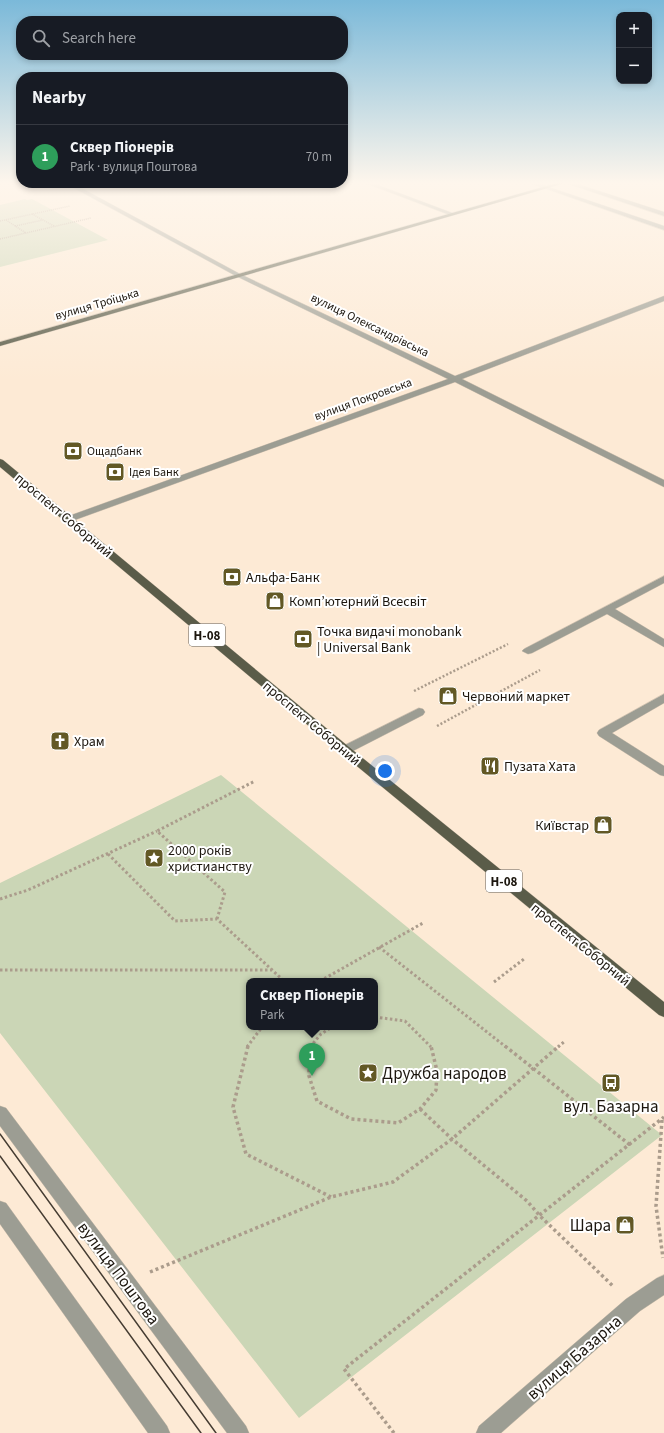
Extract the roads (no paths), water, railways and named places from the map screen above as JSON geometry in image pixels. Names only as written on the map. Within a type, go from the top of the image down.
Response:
[{"type":"main road","name":"вулиця Троїцька","points":[[0,344],[333,248]]},
{"type":"main road","name":"проспект Соборний","points":[[0,462],[345,750],[664,1011]]},
{"type":"street","name":"вулиця Олександрівська","points":[[188,248],[238,275],[455,379],[664,484]]},
{"type":"street","name":"вулиця Покровська","points":[[69,519],[455,379],[664,298]]},
{"type":"street","points":[[528,651],[664,579]]},
{"type":"street","points":[[607,609],[664,644]]},
{"type":"street","points":[[664,698],[603,734],[664,772]]},
{"type":"street","points":[[345,750],[419,712]]},
{"type":"street","name":"вулиця Поштова","points":[[0,1113],[126,1284],[239,1433]]},
{"type":"street","points":[[0,1209],[160,1433]]},
{"type":"street","name":"вулиця Базарна","points":[[486,1433],[633,1305],[664,1284]]},
{"type":"tram line","points":[[0,1134],[216,1433]]},
{"type":"tram line","points":[[0,1156],[201,1433]]},
{"type":"place","name":"Ощадбанк","points":[[73,451]]},
{"type":"place","name":"Ідея Банк","points":[[115,472]]},
{"type":"place","name":"Альфа-Банк","points":[[232,577]]},
{"type":"place","name":"Комп’ютерний Всесвіт","points":[[275,601]]},
{"type":"place","name":"Точка видачі monobank | Universal Bank","points":[[303,639]]},
{"type":"place","name":"Червоний маркет","points":[[448,696]]},
{"type":"place","name":"Храм","points":[[60,741]]},
{"type":"place","name":"Пузата Хата","points":[[490,766]]},
{"type":"place","name":"Київстар","points":[[603,825]]},
{"type":"place","name":"2000 років христианству","points":[[154,858]]},
{"type":"place","name":"Дружба народов","points":[[368,1073]]},
{"type":"place","name":"Сквер Піонерів","points":[[312,1076]]},
{"type":"place","name":"вул. Базарна","points":[[611,1083]]},
{"type":"place","name":"Шара","points":[[625,1225]]}]
